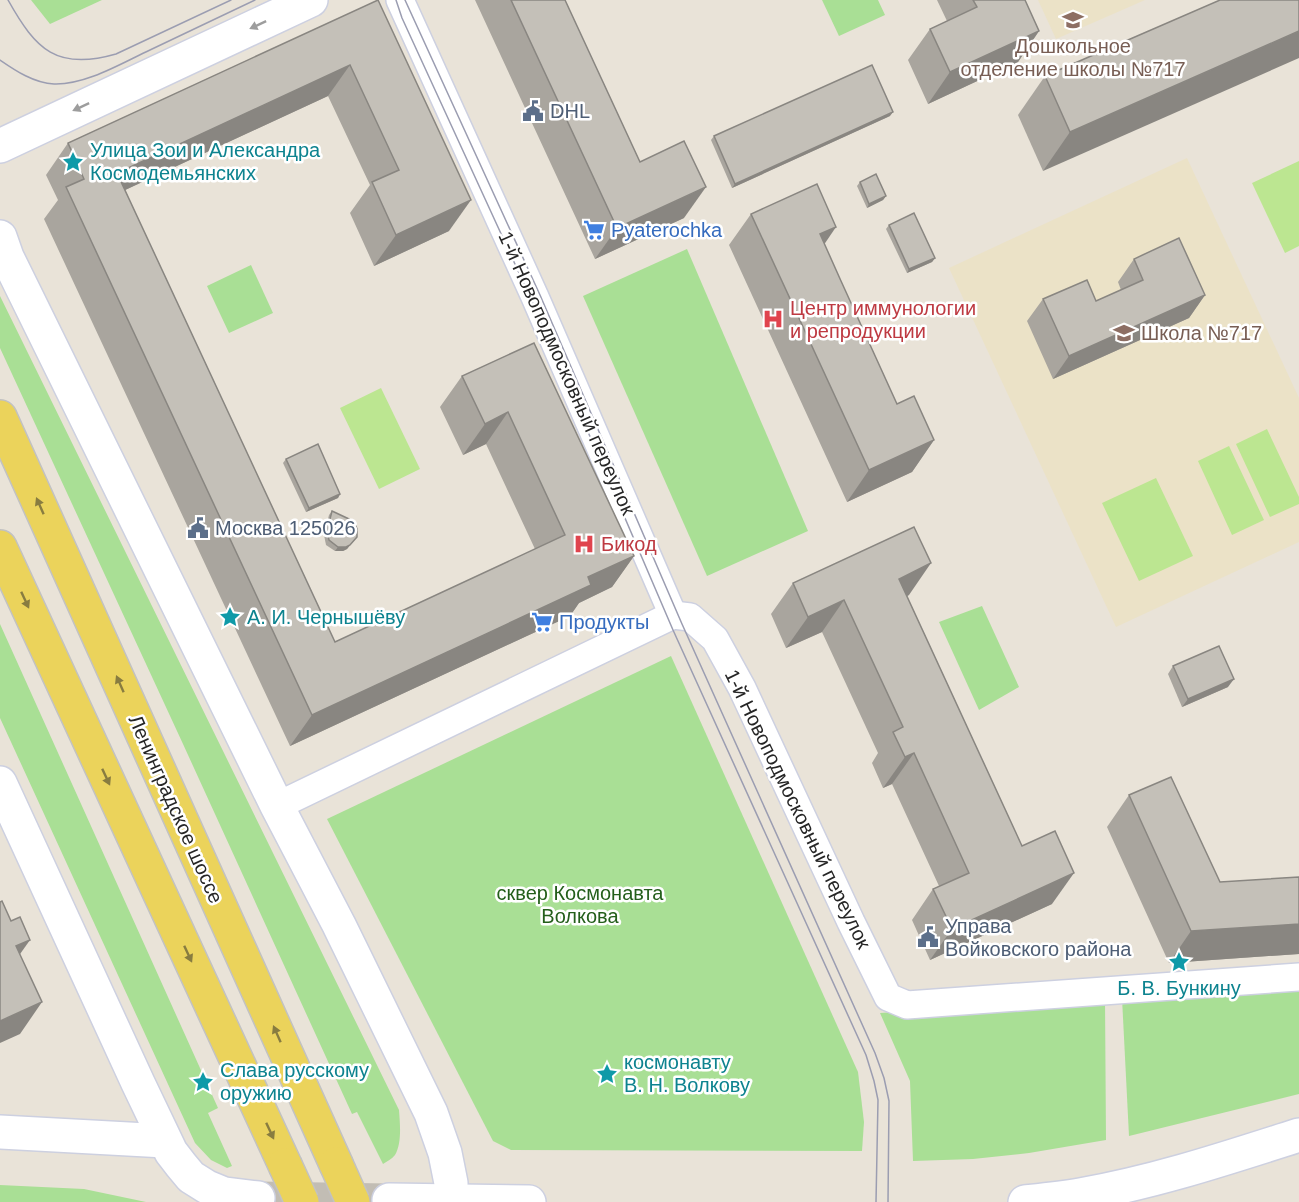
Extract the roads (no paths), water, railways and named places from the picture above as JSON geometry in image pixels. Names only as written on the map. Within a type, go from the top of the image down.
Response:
[{"type":"main road","points":[[0,146],[311,0]]},
{"type":"main road","points":[[2,248],[431,1113],[445,1153],[451,1183],[451,1201]]},
{"type":"main road","name":"Ленинградское шоссе","points":[[0,417],[353,1202]]},
{"type":"main road","points":[[0,547],[302,1202]]},
{"type":"main road","points":[[0,783],[165,1141],[181,1165],[192,1177],[207,1187],[224,1194],[258,1198]]},
{"type":"main road","points":[[0,1132],[165,1141]]},
{"type":"main road","points":[[1025,1202],[1080,1195],[1143,1182],[1299,1135]]},
{"type":"main road","points":[[389,1200],[529,1202]]},
{"type":"street","name":"1-й Новоподмосковный переулок","points":[[400,0],[535,297],[673,615],[690,617],[715,639],[742,688],[888,997],[907,1005],[1299,977]]},
{"type":"street","points":[[277,806],[673,615]]},
{"type":"tunnel","points":[[258,1198],[389,1200]]},
{"type":"tram line","points":[[8,0],[28,32],[39,44],[63,58],[78,60],[96,59],[116,54],[231,0]]},
{"type":"tram line","points":[[0,60],[39,81],[54,84],[79,81],[116,67],[255,0]]},
{"type":"tram line","points":[[396,0],[402,18],[531,299],[673,630],[866,1055],[878,1100],[876,1202]]},
{"type":"tram line","points":[[405,0],[540,295],[682,624],[875,1053],[889,1101],[888,1202]]},
{"type":"place","name":"Дошкольное отделение школы №717","points":[[1073,20]]},
{"type":"place","name":"DHL","points":[[533,111]]},
{"type":"place","name":"Улица Зои и Александра Космодемьянских","points":[[73,162]]},
{"type":"place","name":"Pyaterochka","points":[[594,230]]},
{"type":"place","name":"Центр иммунологии и репродукции","points":[[773,319]]},
{"type":"place","name":"Школа №717","points":[[1124,333]]},
{"type":"place","name":"Москва 125026","points":[[198,528]]},
{"type":"place","name":"Бикод","points":[[584,544]]},
{"type":"place","name":"А. И. Чернышёву","points":[[230,617]]},
{"type":"place","name":"Продукты","points":[[542,622]]},
{"type":"place","name":"Управа Войковского района","points":[[928,937]]},
{"type":"place","name":"Б. В. Бункину","points":[[1179,962]]},
{"type":"place","name":"космонавту В. Н. Волкову","points":[[607,1074]]},
{"type":"place","name":"Слава русскому оружию","points":[[203,1082]]},
{"type":"park label","name":"сквер Космонавта Волкова","points":[[580,904]]}]
